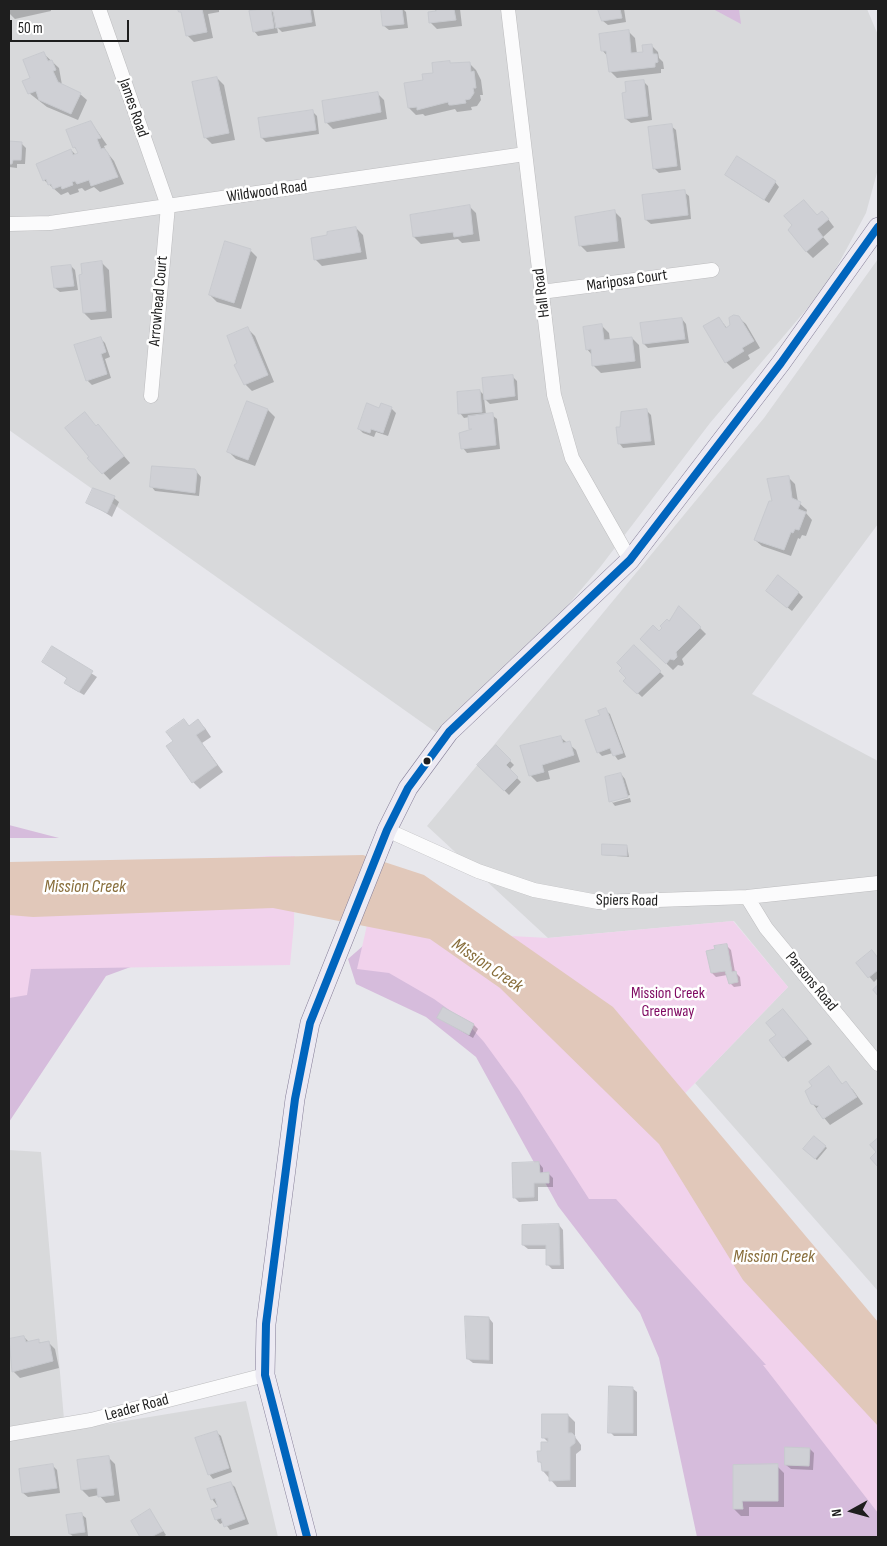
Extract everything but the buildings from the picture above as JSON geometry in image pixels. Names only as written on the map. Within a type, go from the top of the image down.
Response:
[{"type":"main road","points":[[307,1537],[265,1375],[266,1324],[295,1099],[310,1023],[333,961],[387,830],[408,788],[449,732],[630,560],[781,363],[878,227]]},
{"type":"street","name":"James Road","points":[[99,9],[168,206]]},
{"type":"street","name":"Hall Road","points":[[508,9],[554,395],[572,458],[630,560]]},
{"type":"street","name":"Wildwood Road","points":[[9,224],[50,223],[525,154]]},
{"type":"street","name":"Arrowhead Court","points":[[151,396],[168,206]]},
{"type":"street","name":"Mariposa Court","points":[[542,292],[712,270]]},
{"type":"street","name":"Spiers Road","points":[[387,830],[478,871],[534,890],[598,902],[747,897],[878,883]]},
{"type":"street","name":"Parsons Road","points":[[747,897],[766,928],[878,1064]]},
{"type":"street","name":"Leader Road","points":[[9,1434],[91,1420],[265,1375]]},
{"type":"shaded area","points":[[9,9],[867,9],[878,35],[878,169],[866,213],[827,285],[710,423],[601,566],[451,743],[9,430]]},
{"type":"shaded area","points":[[713,9],[739,9],[741,24]]},
{"type":"shaded area","points":[[878,259],[878,524],[752,694],[878,761],[878,1291],[695,1083],[788,987],[734,921],[548,938],[427,826],[764,418]]},
{"type":"shaded area","points":[[9,825],[59,838],[9,838]]},
{"type":"shaded area","points":[[9,886],[147,961],[106,976],[9,1122]]},
{"type":"shaded area","points":[[407,937],[878,1429],[878,1537],[697,1537],[659,1358],[640,1313],[558,1206],[476,1057],[426,1017],[356,984],[348,959],[364,945]]},
{"type":"shaded area","points":[[9,1150],[41,1152],[65,1431],[246,1401],[278,1537],[9,1537]]},
{"type":"green space","points":[[269,856],[295,856],[294,924],[290,965],[31,969],[27,995],[9,998],[9,870],[141,866]]},
{"type":"green space","name":"Mission Creek Greenway","points":[[375,890],[511,936],[548,938],[733,921],[788,987],[663,1116],[878,1349],[878,1513],[763,1365],[766,1365],[616,1199],[589,1199],[519,1090],[484,1042],[466,1022],[434,999],[389,973],[357,969]]},
{"type":"water","name":"Mission Creek","points":[[363,855],[424,875],[613,1007],[878,1322],[878,1426],[743,1280],[659,1144],[500,988],[430,939],[273,908],[33,917],[9,915],[9,862]]},
{"type":"transit line","points":[[307,1537],[265,1375],[266,1324],[295,1099],[310,1023],[387,830],[408,788],[449,732],[630,560],[781,363],[878,227]]}]
